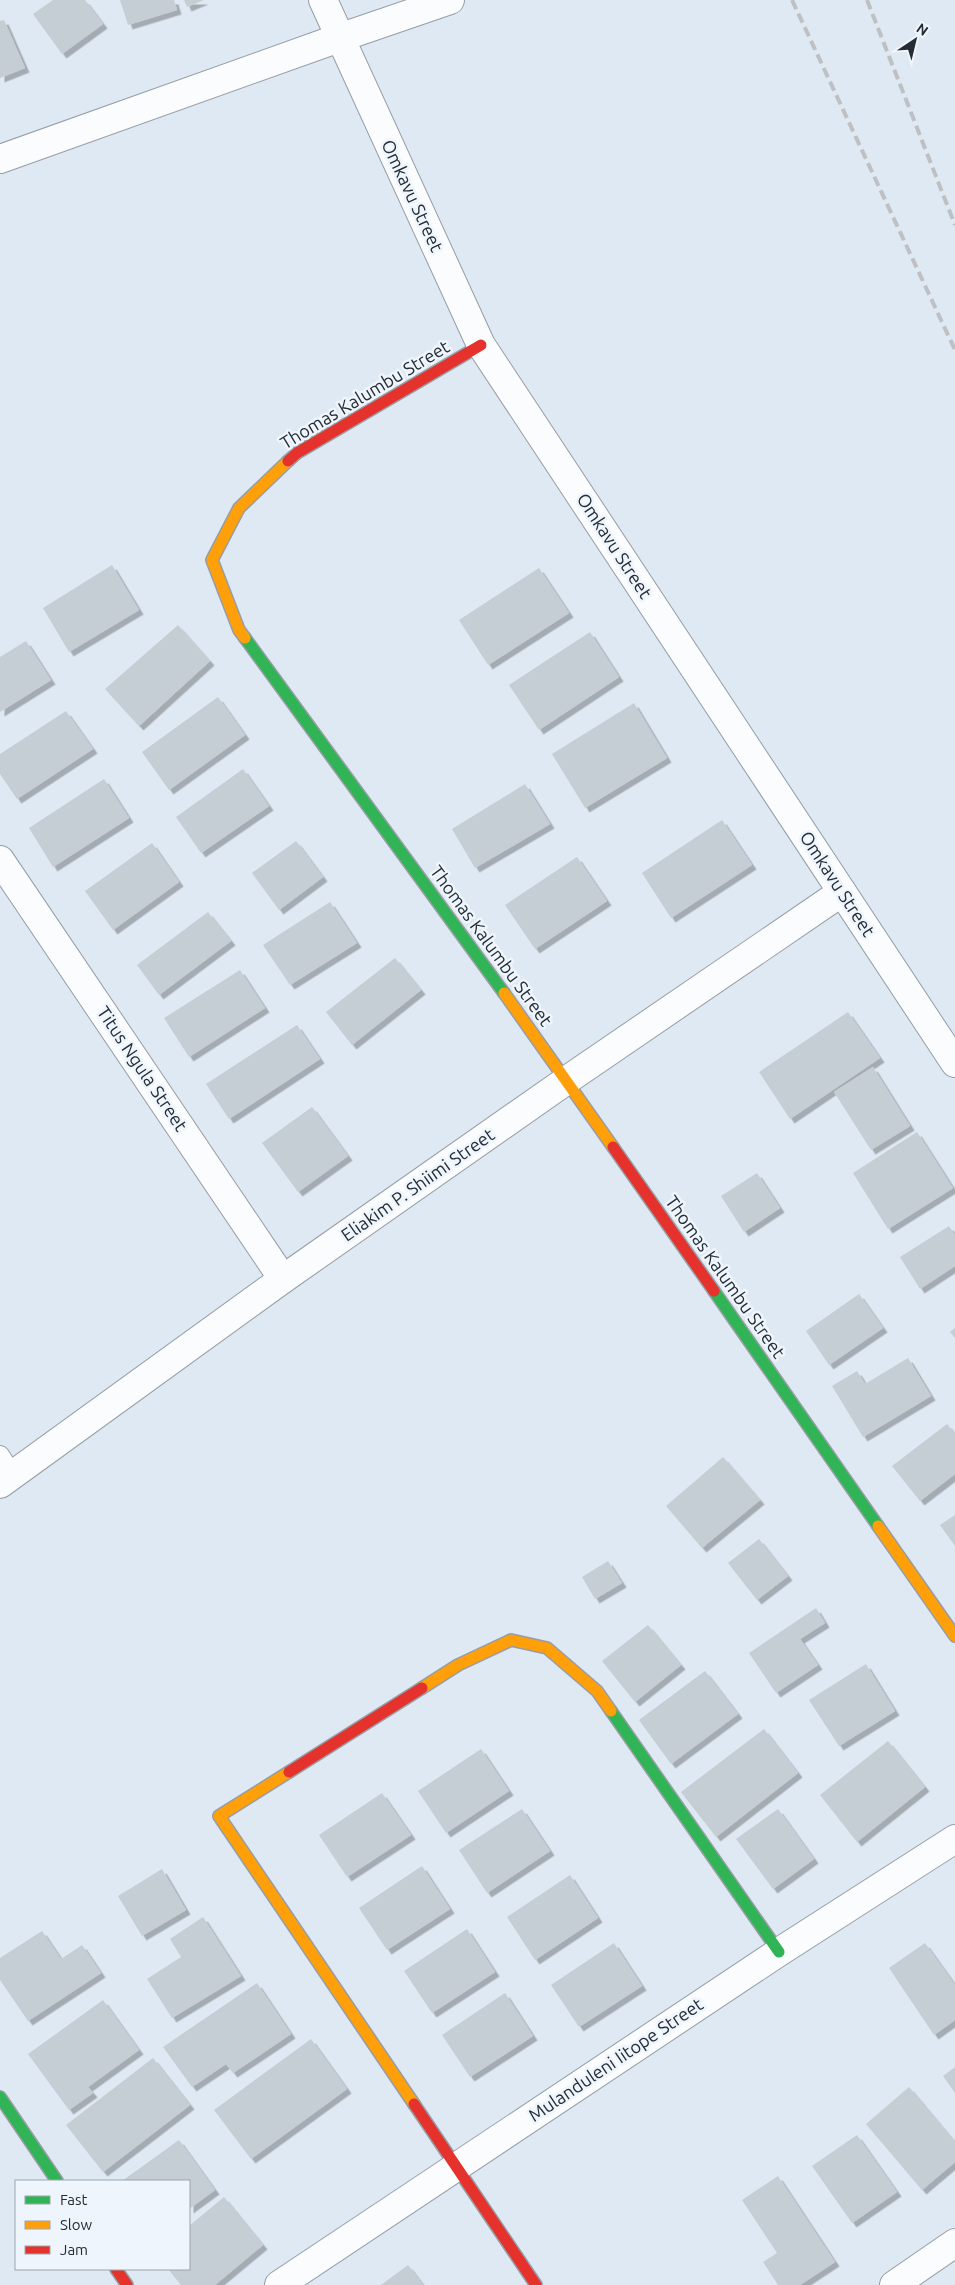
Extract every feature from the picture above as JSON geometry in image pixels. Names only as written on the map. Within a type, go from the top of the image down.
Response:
[{"type":"street","name":"Omkavu Street","points":[[323,0],[481,345],[955,1063]]},
{"type":"street","points":[[0,160],[450,0]]},
{"type":"street","name":"Thomas Kalumbu Street","points":[[481,345],[297,453],[239,508],[212,560],[239,630],[567,1080],[955,1636]]},
{"type":"street","name":"Titus Ngula Street","points":[[0,860],[283,1279]]},
{"type":"street","name":"Eliakim P. Shiimi Street","points":[[4,1472],[567,1080],[842,892]]},
{"type":"street","points":[[536,2285],[219,1816],[458,1665],[511,1640],[547,1648],[597,1691],[779,1952]]},
{"type":"street","name":"Mulanduleni Iitope Street","points":[[279,2285],[779,1952],[955,1839]]},
{"type":"street","points":[[0,2097],[56,2180]]},
{"type":"street","points":[[894,2285],[955,2243]]},
{"type":"street","points":[[117,2270],[128,2285]]},
{"type":"building","points":[[53,0],[85,0],[103,24],[62,54],[33,14]]},
{"type":"building","points":[[120,0],[174,0],[177,10],[128,25]]},
{"type":"building","points":[[184,0],[204,0],[187,7]]},
{"type":"building","points":[[4,20],[25,68],[0,78],[0,21]]},
{"type":"building","points":[[112,565],[139,610],[69,652],[43,608]]},
{"type":"building","points":[[539,568],[569,613],[488,665],[459,620]]},
{"type":"building","points":[[178,625],[210,661],[139,726],[105,689]]},
{"type":"building","points":[[590,632],[619,677],[539,730],[509,685]]},
{"type":"building","points":[[26,641],[51,680],[0,712],[0,657]]},
{"type":"building","points":[[218,697],[245,735],[169,790],[142,752]]},
{"type":"building","points":[[634,703],[667,758],[585,808],[552,754]]},
{"type":"building","points":[[66,711],[93,749],[17,799],[0,774],[0,754]]},
{"type":"building","points":[[243,769],[269,806],[201,853],[176,817]]},
{"type":"building","points":[[104,779],[129,818],[53,867],[29,828]]},
{"type":"building","points":[[525,784],[550,824],[475,868],[452,829]]},
{"type":"building","points":[[722,820],[752,865],[671,918],[642,873]]},
{"type":"building","points":[[296,841],[323,877],[279,910],[252,873]]},
{"type":"building","points":[[152,843],[179,882],[113,930],[85,891]]},
{"type":"building","points":[[577,857],[607,901],[535,949],[505,905]]},
{"type":"building","points":[[330,902],[357,943],[290,985],[263,945]]},
{"type":"building","points":[[208,912],[231,941],[159,995],[137,965]]},
{"type":"building","points":[[395,958],[421,990],[352,1045],[326,1012]]},
{"type":"building","points":[[240,970],[265,1008],[189,1057],[164,1018]]},
{"type":"building","points":[[848,1012],[880,1058],[790,1119],[759,1072]]},
{"type":"building","points":[[297,1025],[320,1059],[229,1119],[206,1084]]},
{"type":"building","points":[[873,1067],[910,1126],[871,1150],[834,1092]]},
{"type":"building","points":[[312,1107],[348,1156],[298,1192],[262,1143]]},
{"type":"building","points":[[917,1132],[953,1188],[888,1229],[853,1173]]},
{"type":"building","points":[[757,1173],[780,1208],[744,1232],[721,1196]]},
{"type":"building","points":[[949,1226],[955,1235],[955,1266],[920,1289],[900,1257]]},
{"type":"building","points":[[859,1294],[883,1328],[829,1365],[806,1331]]},
{"type":"building","points":[[955,1328],[955,1338],[950,1332]]},
{"type":"building","points":[[908,1358],[931,1396],[863,1437],[832,1386],[857,1371],[865,1384]]},
{"type":"building","points":[[947,1424],[955,1434],[955,1474],[920,1501],[892,1466]]},
{"type":"building","points":[[723,1457],[760,1500],[702,1548],[666,1506]]},
{"type":"building","points":[[955,1515],[955,1546],[940,1525]]},
{"type":"building","points":[[759,1539],[788,1576],[757,1600],[728,1563]]},
{"type":"building","points":[[608,1561],[622,1583],[595,1599],[582,1577]]},
{"type":"building","points":[[816,1608],[825,1623],[800,1639],[818,1665],[776,1693],[749,1653]]},
{"type":"building","points":[[648,1625],[681,1665],[635,1702],[602,1661]]},
{"type":"building","points":[[866,1664],[895,1711],[839,1746],[809,1700]]},
{"type":"building","points":[[705,1671],[738,1714],[671,1764],[639,1720]]},
{"type":"building","points":[[764,1729],[798,1773],[716,1837],[681,1792]]},
{"type":"building","points":[[888,1741],[925,1787],[857,1842],[820,1795]]},
{"type":"building","points":[[481,1749],[509,1791],[446,1833],[418,1791]]},
{"type":"building","points":[[382,1793],[411,1835],[347,1877],[319,1835]]},
{"type":"building","points":[[522,1809],[550,1851],[487,1893],[459,1850]]},
{"type":"building","points":[[778,1809],[814,1859],[773,1889],[736,1839]]},
{"type":"building","points":[[422,1866],[450,1909],[387,1950],[359,1908]]},
{"type":"building","points":[[162,1869],[186,1910],[142,1936],[118,1896]]},
{"type":"building","points":[[570,1875],[598,1918],[535,1960],[507,1917]]},
{"type":"building","points":[[203,1917],[241,1976],[172,2018],[147,1979],[181,1957],[170,1939]]},
{"type":"building","points":[[467,1929],[495,1972],[432,2013],[404,1971]]},
{"type":"building","points":[[42,1931],[61,1959],[82,1945],[101,1973],[28,2021],[0,1980],[0,1958]]},
{"type":"building","points":[[614,1943],[642,1986],[579,2027],[551,1985]]},
{"type":"building","points":[[925,1943],[955,1985],[955,2020],[934,2035],[889,1968]]},
{"type":"building","points":[[257,1983],[291,2034],[233,2073],[226,2064],[192,2087],[163,2047]]},
{"type":"building","points":[[505,1993],[533,2036],[470,2077],[442,2035]]},
{"type":"building","points":[[103,2000],[139,2050],[88,2087],[93,2093],[69,2110],[28,2054]]},
{"type":"building","points":[[311,2039],[347,2089],[251,2159],[214,2110]]},
{"type":"building","points":[[153,2058],[190,2105],[103,2172],[66,2125]]},
{"type":"building","points":[[955,2067],[955,2093],[943,2076]]},
{"type":"building","points":[[909,2087],[955,2142],[955,2162],[922,2190],[866,2124]]},
{"type":"building","points":[[857,2135],[897,2192],[852,2223],[812,2166]]},
{"type":"building","points":[[179,2140],[215,2190],[190,2208],[190,2180],[123,2180]]},
{"type":"building","points":[[778,2176],[835,2262],[800,2285],[778,2285],[763,2262],[777,2253],[742,2200]]},
{"type":"building","points":[[224,2197],[263,2245],[215,2285],[181,2285],[169,2270],[190,2270],[190,2225]]},
{"type":"building","points":[[408,2265],[423,2285],[381,2285]]},
{"type":"railway","points":[[792,0],[955,350]]},
{"type":"railway","points":[[867,0],[955,225]]},
{"type":"traffic: fast","points":[[245,638],[504,993]]},
{"type":"traffic: fast","points":[[714,1291],[878,1526]]},
{"type":"traffic: fast","points":[[611,1711],[779,1952]]},
{"type":"traffic: fast","points":[[0,2097],[56,2180]]},
{"type":"traffic: slow","points":[[245,638],[239,630],[212,560],[239,508],[288,461]]},
{"type":"traffic: slow","points":[[504,993],[613,1147]]},
{"type":"traffic: slow","points":[[878,1526],[955,1636]]},
{"type":"traffic: slow","points":[[422,1688],[458,1665],[511,1640],[547,1648],[597,1691],[611,1711]]},
{"type":"traffic: slow","points":[[289,1772],[219,1816],[414,2104]]},
{"type":"traffic: jam","points":[[288,461],[297,453],[481,345]]},
{"type":"traffic: jam","points":[[613,1147],[714,1291]]},
{"type":"traffic: jam","points":[[289,1772],[422,1688]]},
{"type":"traffic: jam","points":[[414,2104],[536,2285]]},
{"type":"traffic: jam","points":[[117,2270],[127,2285]]}]
